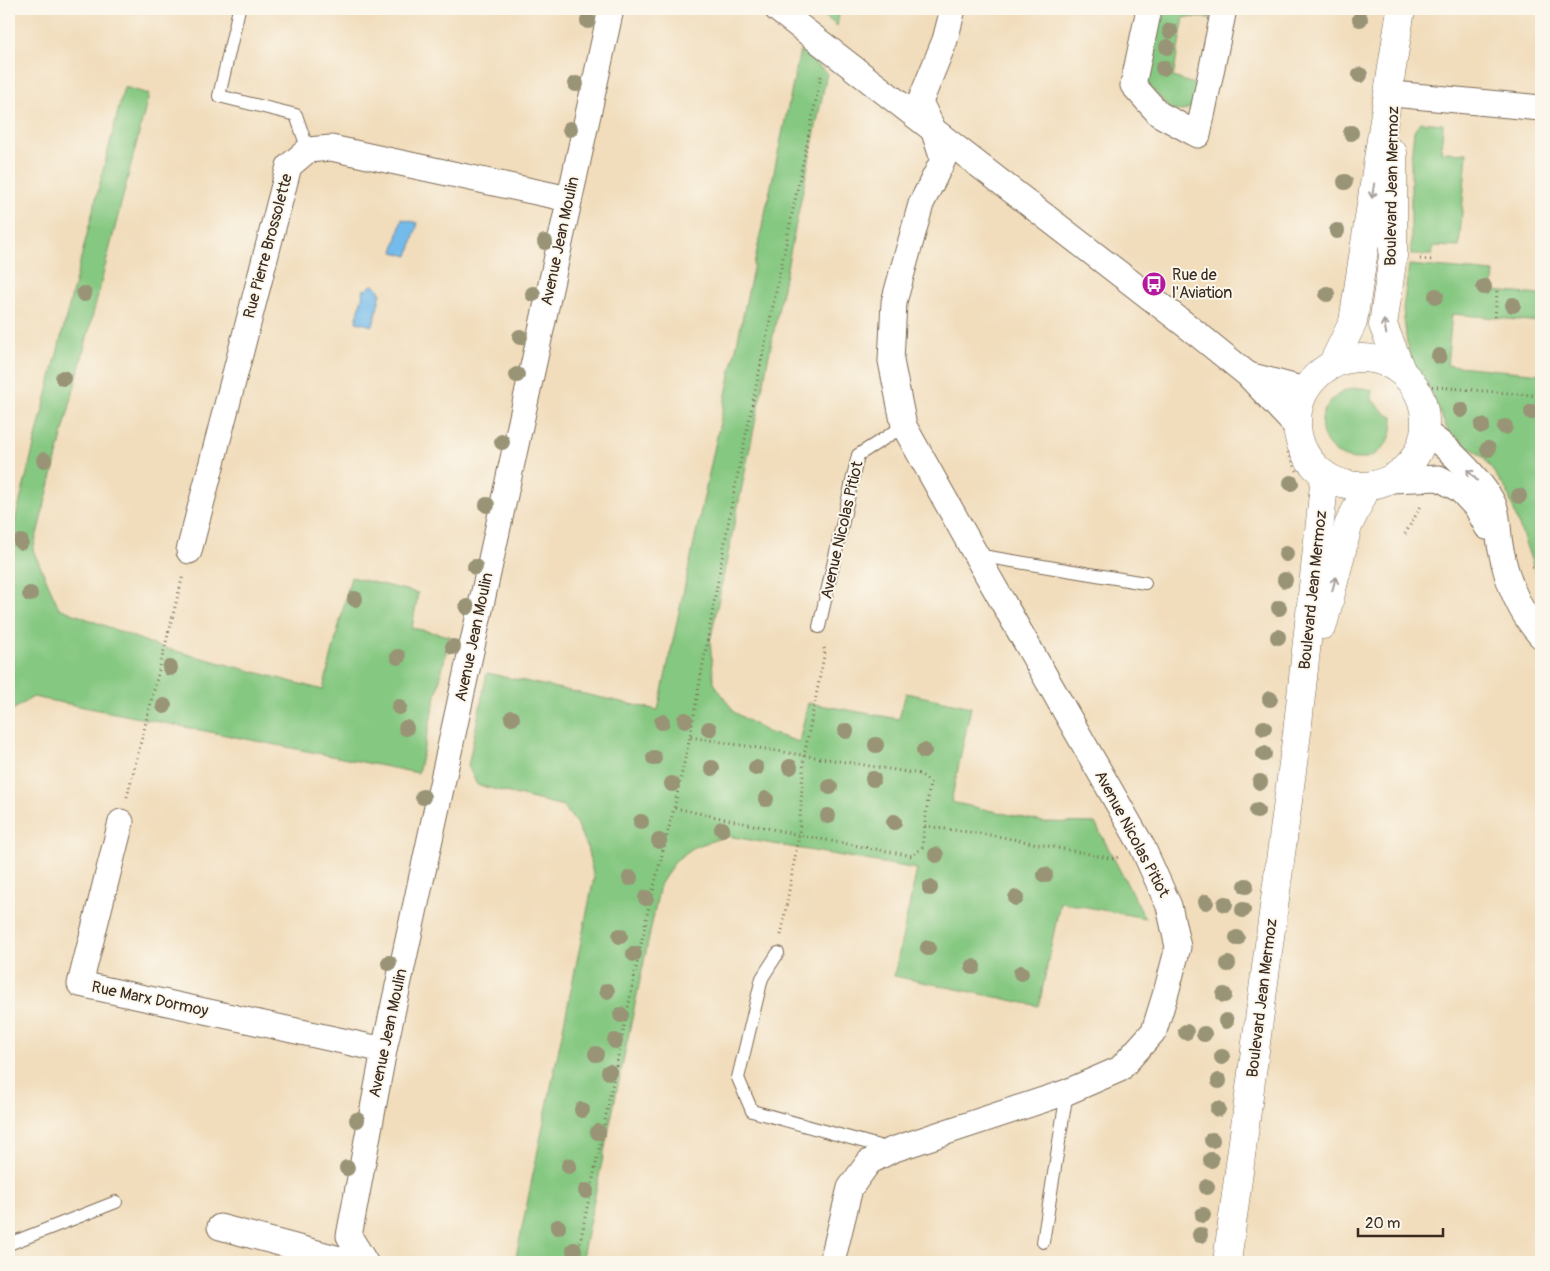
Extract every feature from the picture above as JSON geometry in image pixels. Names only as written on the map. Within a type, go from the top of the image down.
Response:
[{"type":"main road","name":"Boulevard Jean Mermoz","points":[[1332,365],[1353,322],[1401,9]]},
{"type":"main road","name":"Boulevard Jean Mermoz","points":[[1395,56],[1393,94],[1393,256],[1383,325],[1413,379],[1422,400],[1426,416],[1425,433],[1419,452],[1407,468],[1379,483],[1346,485],[1325,476],[1311,463],[1301,446],[1290,435],[1305,390],[1317,375],[1332,365],[1350,359],[1368,358],[1386,363],[1413,379]]},
{"type":"main road","name":"Boulevard Jean Mermoz","points":[[1227,1262],[1297,733],[1325,476]]},
{"type":"main road","name":"Boulevard Jean Mermoz","points":[[1297,733],[1348,526],[1379,483]]},
{"type":"street","name":"Avenue Jean Moulin","points":[[365,1262],[349,1236],[384,1050],[611,9]]},
{"type":"street","points":[[777,9],[1247,374],[1290,435]]},
{"type":"street","name":"Avenue Nicolas Pitiot","points":[[832,1262],[850,1188],[869,1162],[892,1150],[1067,1092],[1120,1069],[1154,1031],[1168,989],[1178,947],[1170,906],[1142,846],[904,426],[891,361],[894,302],[921,204],[943,160],[933,129],[920,102],[945,40],[954,9]]},
{"type":"street","points":[[1149,9],[1133,86],[1159,114],[1198,135],[1224,9]]},
{"type":"street","points":[[1393,94],[1541,108]]},
{"type":"street","points":[[308,150],[331,148],[569,199]]},
{"type":"street","name":"Rue Pierre Brossolette","points":[[189,551],[289,166],[308,150]]},
{"type":"street","points":[[1247,374],[1305,390]]},
{"type":"street","points":[[1425,433],[1433,437],[1462,463],[1480,483],[1494,508],[1501,551],[1517,600],[1541,636]]},
{"type":"street","points":[[1379,483],[1439,478],[1460,490],[1477,508],[1501,551]]},
{"type":"street","name":"Rue Marx Dormoy","points":[[121,822],[80,984],[384,1050]]},
{"type":"street","points":[[220,1226],[351,1262]]},
{"type":"lane","points":[[239,9],[219,96],[296,115],[308,150]]},
{"type":"lane","name":"Avenue Nicolas Pitiot","points":[[819,628],[858,455],[904,426]]},
{"type":"lane","points":[[976,555],[1145,583]]},
{"type":"lane","points":[[778,953],[762,978],[738,1078],[752,1111],[892,1150]]},
{"type":"lane","points":[[1043,1242],[1067,1092]]},
{"type":"lane","points":[[9,1244],[116,1202]]},
{"type":"path","points":[[576,1262],[648,910],[690,737],[733,497],[827,46]]},
{"type":"path","points":[[1494,317],[1496,291]]},
{"type":"path","points":[[1413,379],[1541,396]]},
{"type":"path","points":[[1290,435],[1298,475]]},
{"type":"path","points":[[121,822],[189,551]]},
{"type":"path","points":[[778,953],[799,835],[804,756],[825,651],[819,628]]},
{"type":"path","points":[[674,808],[799,835],[913,856],[922,846],[930,782],[920,774],[690,737]]},
{"type":"path","points":[[924,826],[997,836],[1114,859],[1142,846]]},
{"type":"green space","points":[[816,9],[840,9],[837,26]]},
{"type":"green space","points":[[1166,9],[1214,9],[1210,18],[1184,17],[1173,77],[1194,84],[1197,89],[1193,106],[1183,111],[1171,110],[1144,80],[1157,18]]},
{"type":"green space","points":[[800,51],[827,73],[710,642],[714,683],[734,712],[767,732],[799,742],[808,703],[899,719],[906,693],[971,707],[951,802],[1043,822],[1095,823],[1145,918],[1060,902],[1039,1006],[894,976],[917,869],[727,836],[694,847],[675,861],[660,885],[581,1262],[515,1262],[594,878],[587,847],[576,823],[563,806],[477,785],[468,766],[487,673],[658,710]]},
{"type":"green space","points":[[124,87],[149,94],[33,550],[59,608],[157,646],[323,690],[351,577],[418,593],[412,628],[450,636],[418,773],[33,697],[9,712],[9,545]]},
{"type":"green space","points":[[1420,122],[1443,124],[1441,152],[1467,153],[1459,247],[1433,246],[1432,255],[1411,255],[1411,159],[1414,131]]},
{"type":"green space","points":[[1409,265],[1494,272],[1492,291],[1541,295],[1541,322],[1452,314],[1447,365],[1541,374],[1541,588],[1507,491],[1483,457],[1448,431],[1429,388],[1413,364],[1407,345],[1403,309]]},
{"type":"green space","points":[[1354,388],[1372,390],[1372,400],[1393,417],[1393,427],[1388,442],[1380,451],[1361,459],[1345,457],[1334,450],[1326,441],[1322,429],[1323,416],[1328,404],[1338,395]]},
{"type":"water","points":[[402,219],[418,223],[408,256],[393,252]]},
{"type":"water","points":[[372,285],[381,293],[373,326],[356,322],[364,289],[366,290]]},
{"type":"place","name":"Rue de l'Aviation","points":[[1154,284]]}]
